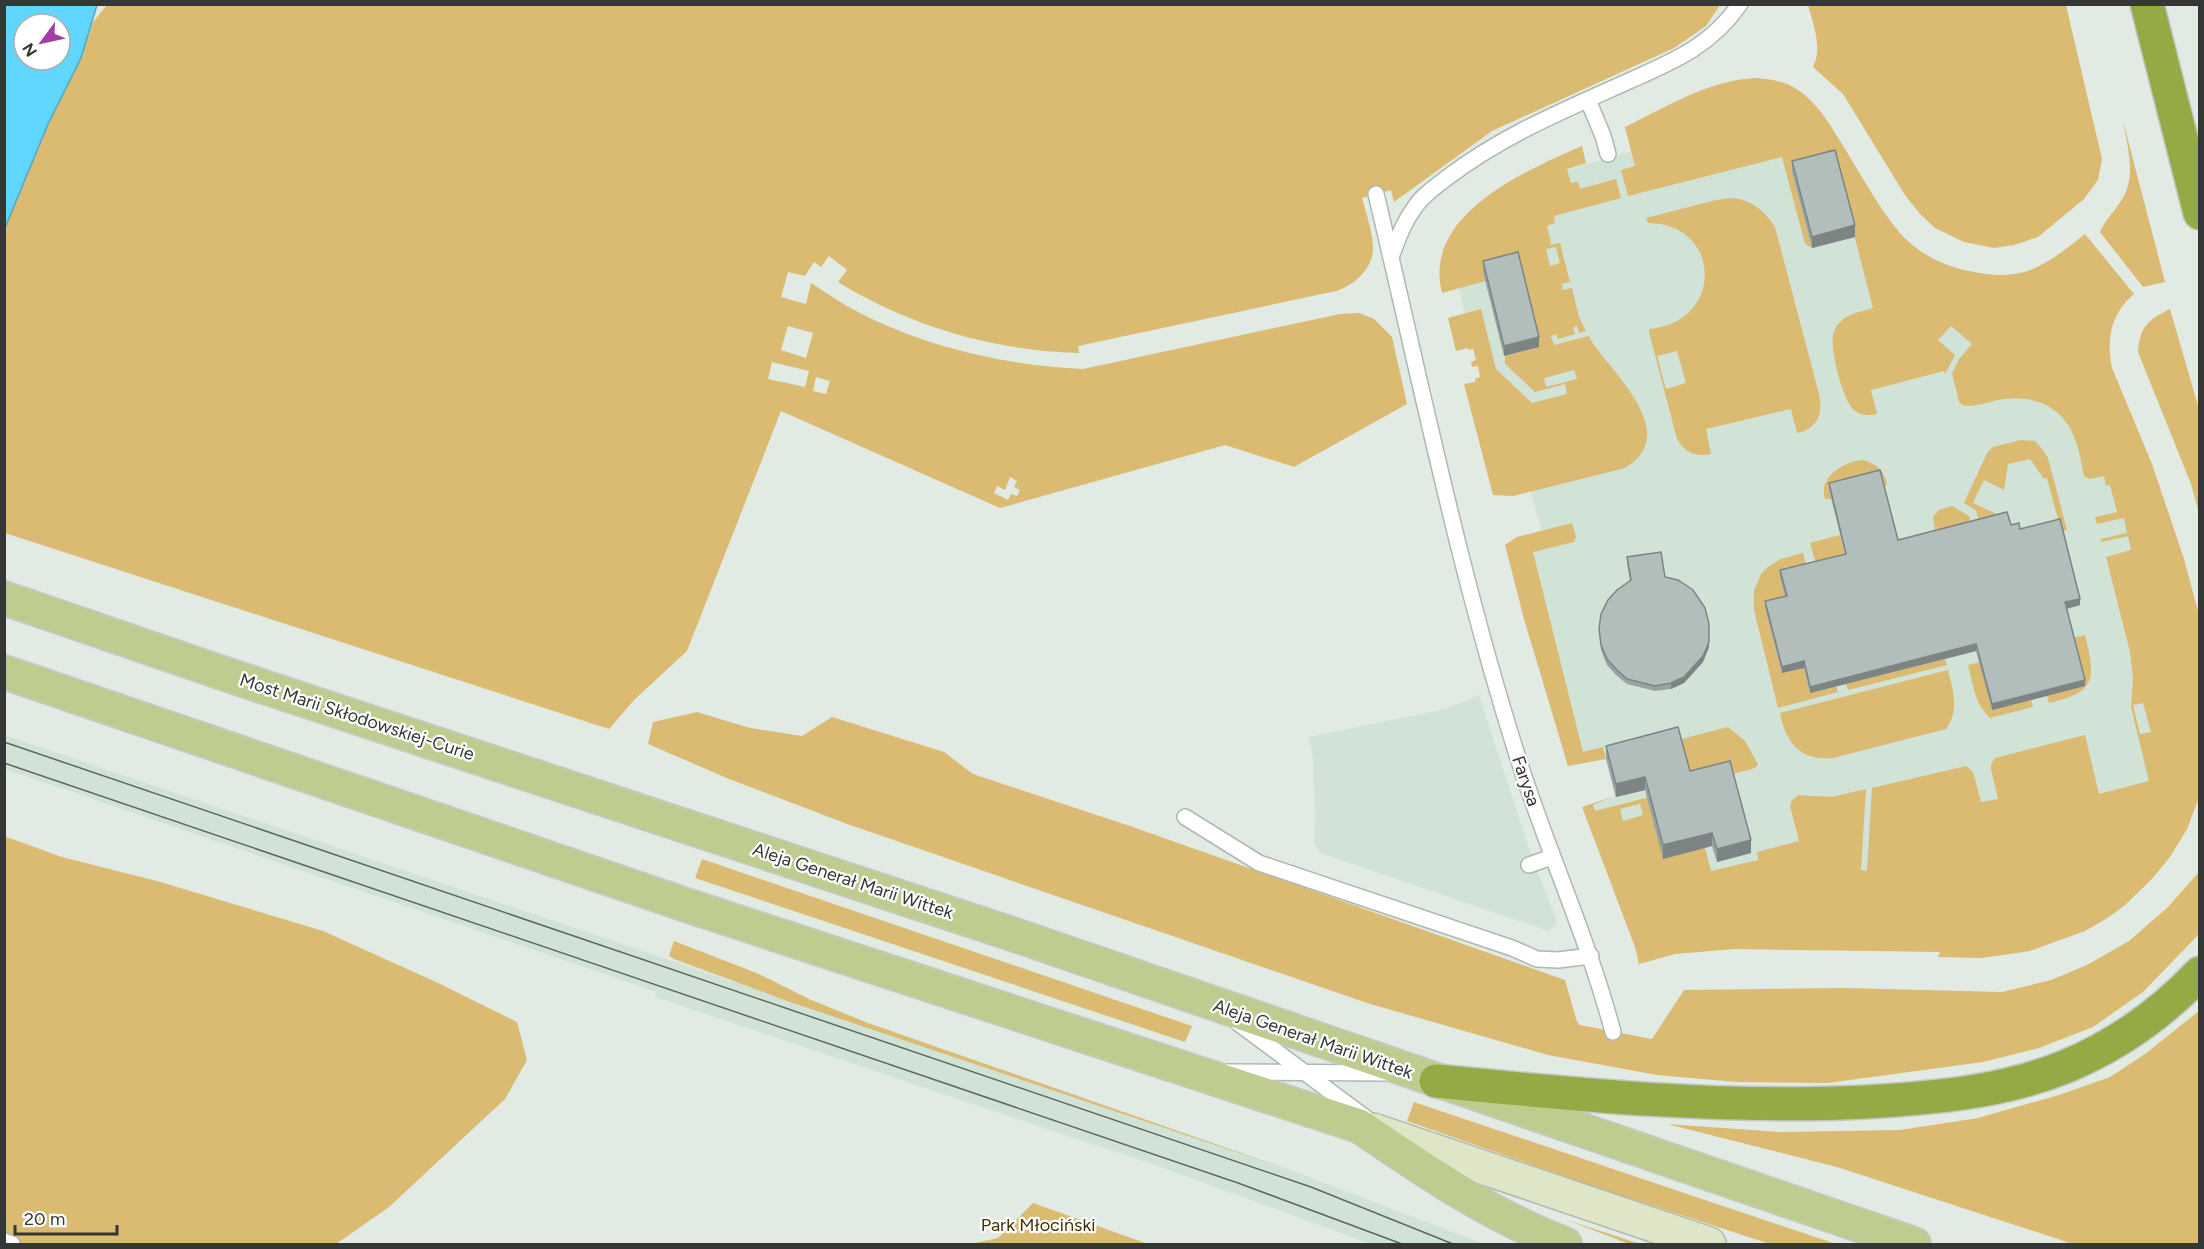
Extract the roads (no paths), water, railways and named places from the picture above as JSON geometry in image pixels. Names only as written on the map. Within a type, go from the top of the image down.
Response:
[{"type":"highway","points":[[2147,4],[2199,213]]},
{"type":"highway","points":[[1428,1078],[1582,1095],[1707,1103],[1824,1104],[1944,1097],[2031,1078],[2066,1066],[2104,1048],[2147,1021],[2199,973]]},
{"type":"main road","name":"Most Marii Skłodowskiej-Curie","points":[[4,598],[231,676],[711,834]]},
{"type":"main road","points":[[4,672],[686,905],[1390,1136],[1710,1245]]},
{"type":"main road","name":"Aleja Generał Marii Wittek","points":[[711,834],[1018,936],[1914,1245]]},
{"type":"main road","points":[[1359,1126],[1506,1219],[1565,1245]]},
{"type":"lane","points":[[1391,257],[1402,227],[1416,206],[1432,189],[1462,166],[1496,144],[1679,59],[1709,40],[1740,4]]},
{"type":"lane","points":[[1588,100],[1608,154]]},
{"type":"lane","name":"Farysa","points":[[1376,194],[1487,655],[1518,758],[1552,857],[1591,956],[1613,1032]]},
{"type":"lane","points":[[1185,817],[1259,863],[1512,948],[1537,959],[1558,960],[1591,956]]},
{"type":"lane","points":[[1529,865],[1552,857]]},
{"type":"lane","points":[[1208,1003],[1390,1136]]},
{"type":"lane","points":[[1191,1071],[1428,1078]]},
{"type":"lane","points":[[4,1241],[12,1245]]},
{"type":"water","points":[[5,4],[97,5],[81,58],[48,124],[5,228]]},
{"type":"tram line","points":[[4,742],[1311,1187],[1453,1244]]},
{"type":"tram line","points":[[4,763],[1238,1183],[1402,1244]]},
{"type":"park label","name":"Park Młociński","points":[[1038,1225]]}]
